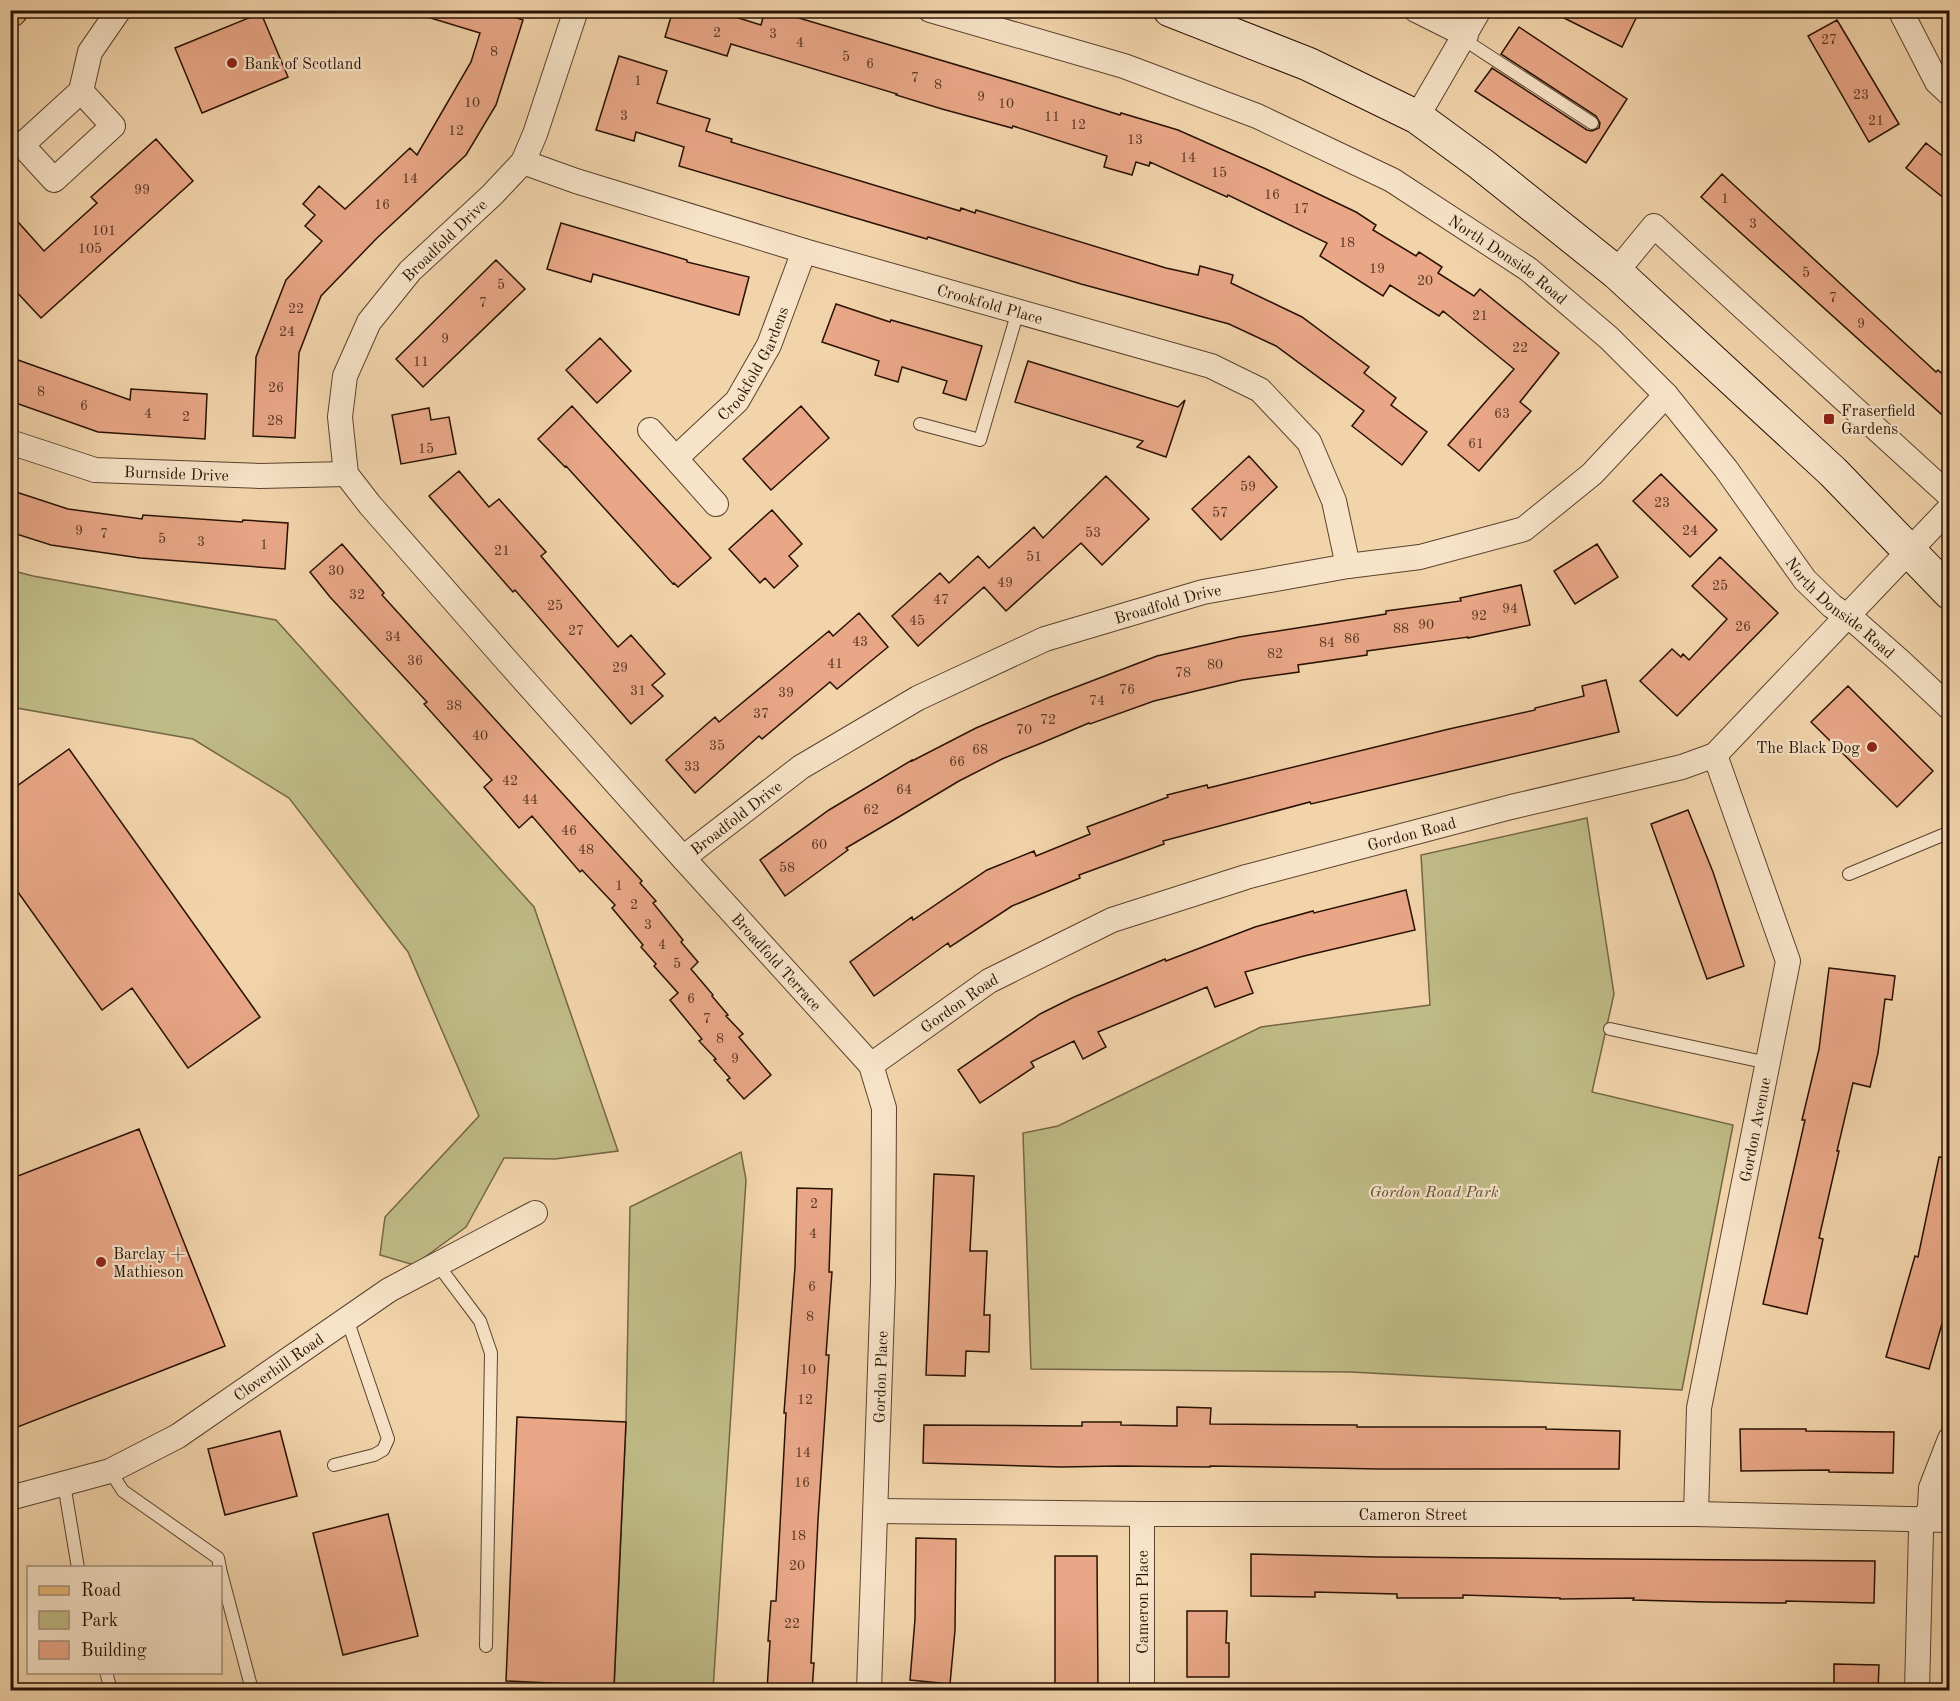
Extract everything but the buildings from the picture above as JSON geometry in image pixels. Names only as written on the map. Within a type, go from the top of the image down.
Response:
[{"type":"main road","points":[[1170,10],[1308,64],[1417,117],[1481,164],[1616,272],[1833,472],[1950,593]]},
{"type":"street","points":[[81,91],[90,52],[119,10]]},
{"type":"street","name":"Broadfold Drive","points":[[576,10],[535,134],[523,162],[492,195],[410,271],[369,322],[345,376],[340,417],[346,474],[370,505],[683,858],[801,767],[918,698],[1045,639],[1203,592],[1348,566],[1420,557],[1524,530],[1592,474],[1666,395]]},
{"type":"street","name":"North Donside Road","points":[[930,10],[1136,70],[1257,116],[1392,180],[1528,269],[1609,338],[1666,395],[1726,469],[1805,580],[1832,606],[1893,655],[1950,708]]},
{"type":"street","points":[[1416,10],[1464,37]]},
{"type":"street","points":[[1417,117],[1479,10]]},
{"type":"street","points":[[1900,10],[1936,82],[1950,94]]},
{"type":"street","name":"Crookfold Place","points":[[523,162],[576,181],[804,251],[1210,366],[1260,390],[1309,442],[1334,501],[1348,566]]},
{"type":"street","points":[[1616,272],[1654,226],[1950,496]]},
{"type":"street","name":"Crookfold Gardens","points":[[676,458],[737,401],[769,345],[804,251]]},
{"type":"street","points":[[650,430],[716,504]]},
{"type":"street","name":"Burnside Drive","points":[[10,441],[95,470],[260,476],[346,474]]},
{"type":"street","points":[[1909,551],[1950,508]]},
{"type":"street","name":"Gordon Road","points":[[871,1065],[989,981],[1112,920],[1246,877],[1511,807],[1682,767],[1715,755],[1909,551]]},
{"type":"street","name":"Gordon Avenue","points":[[1696,1514],[1699,1408],[1788,961],[1715,755]]},
{"type":"street","name":"Broadfold Terrace","points":[[683,858],[871,1065]]},
{"type":"street","name":"Gordon Place","points":[[869,1690],[883,1282],[884,1108],[871,1065]]},
{"type":"street","name":"Cloverhill Road","points":[[10,1498],[110,1471],[178,1436],[388,1290],[534,1213]]},
{"type":"street","points":[[1917,1690],[1921,1530],[1930,1507],[1931,1488],[1950,1438]]},
{"type":"street","name":"Cameron Street","points":[[876,1511],[1142,1514],[1696,1514],[1950,1520]]},
{"type":"street","name":"Cameron Place","points":[[1142,1514],[1142,1690]]},
{"type":"lane","points":[[1464,37],[1592,123]]},
{"type":"lane","points":[[920,424],[980,440],[1018,310]]},
{"type":"lane","points":[[1849,874],[1950,832]]},
{"type":"lane","points":[[1610,1029],[1768,1063]]},
{"type":"lane","points":[[438,1265],[480,1321],[491,1353],[486,1646]]},
{"type":"lane","points":[[334,1465],[374,1455],[383,1450],[388,1439],[347,1319]]},
{"type":"lane","points":[[110,1471],[123,1491],[218,1558],[220,1566]]},
{"type":"lane","points":[[64,1484],[78,1566]]},
{"type":"lane","points":[[222,1576],[252,1690]]},
{"type":"lane","points":[[107,1674],[111,1690]]},
{"type":"green space","points":[[10,570],[276,620],[534,907],[618,1151],[555,1159],[504,1158],[466,1227],[414,1265],[380,1255],[385,1217],[479,1116],[408,952],[289,798],[193,739],[11,707]]},
{"type":"green space","name":"Gordon Road Park","points":[[1587,818],[1614,994],[1592,1092],[1733,1125],[1682,1390],[1351,1372],[1031,1369],[1023,1133],[1058,1126],[1261,1027],[1430,1005],[1421,855]]},
{"type":"green space","points":[[741,1152],[746,1180],[713,1690],[614,1690],[626,1422],[630,1207]]},
{"type":"place","name":"Bank of Scotland","points":[[232,63]]},
{"type":"place","name":"Fraserfield Gardens","points":[[1829,419]]},
{"type":"place","name":"The Black Dog","points":[[1872,747]]},
{"type":"place","name":"Barclay + Mathieson","points":[[101,1262]]}]
